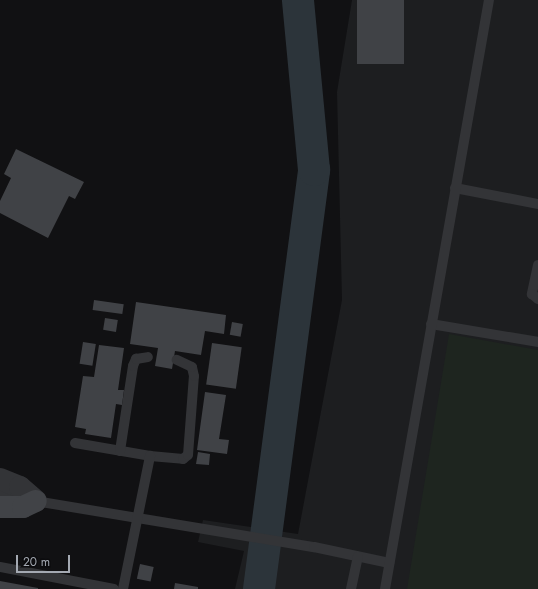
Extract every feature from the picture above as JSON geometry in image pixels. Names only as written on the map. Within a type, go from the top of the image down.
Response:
[{"type":"main road","points":[[0,507],[23,507],[36,501]]},
{"type":"street","points":[[0,479],[20,488],[36,501]]},
{"type":"lane","points":[[385,589],[489,0]]},
{"type":"lane","points":[[455,188],[538,204]]},
{"type":"lane","points":[[538,265],[532,294],[538,299]]},
{"type":"lane","points":[[431,324],[538,342]]},
{"type":"lane","points":[[120,451],[136,359],[148,357]]},
{"type":"lane","points":[[75,443],[150,456],[184,459],[188,455],[194,376],[192,367],[177,360]]},
{"type":"lane","points":[[123,589],[150,456]]},
{"type":"lane","points":[[0,495],[314,547],[389,563]]},
{"type":"lane","points":[[352,589],[358,557]]},
{"type":"lane","points":[[0,568],[114,589]]},
{"type":"shaded area","points":[[352,0],[538,0],[538,589],[235,589],[244,551],[198,542],[203,520],[298,534],[342,300],[337,92]]},
{"type":"shaded area","points":[[449,334],[538,350],[538,589],[407,589]]},
{"type":"building","points":[[357,0],[404,0],[404,64],[357,64]]},
{"type":"building","points":[[16,149],[84,182],[75,199],[69,196],[48,238],[0,213],[0,201],[11,178],[4,174]]},
{"type":"building","points":[[94,300],[124,304],[122,314],[93,310]]},
{"type":"building","points":[[136,302],[226,315],[224,334],[205,331],[201,355],[175,351],[172,369],[155,366],[158,348],[130,344]]},
{"type":"building","points":[[105,318],[118,320],[116,332],[103,330]]},
{"type":"building","points":[[232,322],[243,324],[241,337],[230,335]]},
{"type":"building","points":[[83,342],[96,344],[92,366],[80,364]]},
{"type":"building","points":[[212,343],[242,347],[236,389],[206,385]]},
{"type":"building","points":[[99,345],[124,348],[118,390],[124,390],[122,405],[116,404],[111,438],[85,434],[86,429],[75,427],[83,376],[94,377]]},
{"type":"building","points":[[205,392],[226,395],[219,439],[229,440],[227,454],[197,450]]},
{"type":"building","points":[[198,452],[210,454],[209,465],[196,464]]},
{"type":"building","points":[[140,564],[154,567],[151,582],[137,579]]},
{"type":"building","points":[[0,581],[38,588],[38,589],[0,589]]},
{"type":"building","points":[[175,583],[198,587],[198,589],[174,589]]},
{"type":"waterway","points":[[259,589],[314,170],[298,0]]}]
